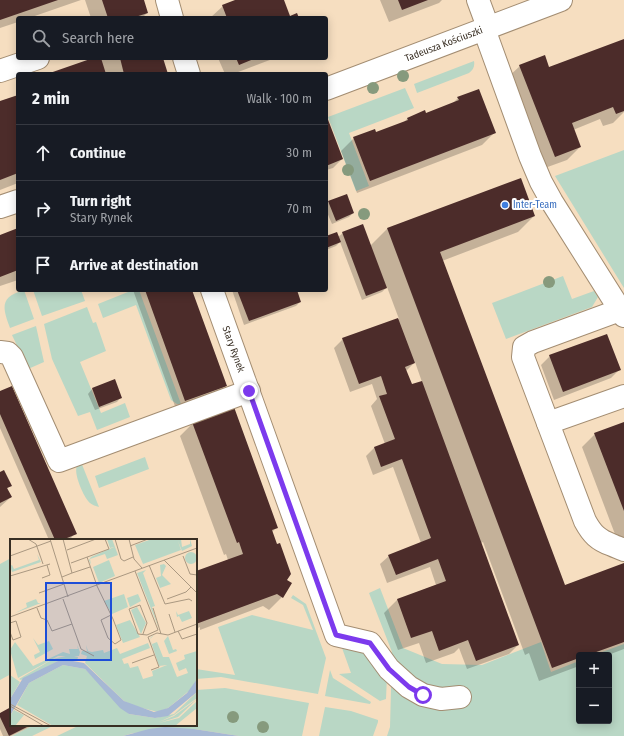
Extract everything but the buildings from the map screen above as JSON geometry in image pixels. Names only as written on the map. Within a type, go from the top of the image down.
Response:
[{"type":"street","points":[[478,0],[486,28],[530,156],[541,182],[622,313],[533,342],[524,348],[523,357],[588,527],[597,538],[624,550]]},
{"type":"street","name":"Tadeusza Kościuszki","points":[[328,88],[562,0]]},
{"type":"street","points":[[0,71],[32,60]]},
{"type":"street","points":[[185,60],[188,72]]},
{"type":"street","points":[[0,207],[16,202]]},
{"type":"street","name":"Stary Rynek","points":[[213,292],[336,635],[370,643],[389,669],[409,687],[423,695],[440,699],[460,697]]},
{"type":"street","points":[[0,352],[8,353],[12,357],[58,461],[249,391]]},
{"type":"street","points":[[548,424],[624,396]]},
{"type":"green space","points":[[474,61],[472,71],[469,73],[417,93],[414,84]]},
{"type":"green space","points":[[405,88],[414,108],[349,133],[369,186],[356,191],[328,117]]},
{"type":"green space","points":[[624,150],[624,288],[555,176]]},
{"type":"green space","points":[[563,276],[572,299],[594,291],[598,297],[592,307],[506,339],[492,303]]},
{"type":"green space","points":[[25,292],[34,319],[10,328],[5,314],[5,304],[11,296],[16,293]]},
{"type":"green space","points":[[34,292],[82,292],[85,301],[42,316]]},
{"type":"green space","points":[[128,292],[140,292],[181,404],[177,404],[171,400],[136,305],[103,318],[98,304]]},
{"type":"green space","points":[[87,307],[93,323],[96,322],[106,351],[80,362],[101,413],[125,403],[130,417],[97,430],[90,412],[78,416],[52,359],[44,324]]},
{"type":"green space","points":[[36,326],[44,362],[28,369],[12,335]]},
{"type":"green space","points":[[145,457],[149,469],[99,488],[95,476]]},
{"type":"green space","points":[[81,462],[99,507],[92,504],[82,491],[76,474],[77,466]]},
{"type":"green space","points":[[10,559],[10,675],[0,680],[0,564]]},
{"type":"green space","points":[[380,588],[403,648],[442,664],[482,665],[541,642],[551,672],[576,662],[576,724],[612,724],[612,652],[602,652],[624,644],[624,736],[387,736],[390,727],[392,652],[369,593]]},
{"type":"green space","points":[[293,595],[306,604],[326,658],[318,694],[221,677],[197,679],[197,669],[235,675],[218,627],[252,615],[313,630],[303,605],[291,598]]},
{"type":"green space","points":[[366,647],[387,675],[386,699],[380,701],[339,674],[351,673],[342,648],[359,650]]},
{"type":"green space","points":[[330,670],[333,678],[371,702],[370,704],[325,696]]},
{"type":"green space","points":[[225,688],[309,703],[302,736],[239,736],[194,729],[133,733],[123,736],[57,736],[78,726],[197,726],[197,690]]},
{"type":"green space","points":[[325,707],[351,711],[378,720],[373,736],[319,736]]},
{"type":"green space","points":[[32,726],[53,726],[32,736],[12,736]]},
{"type":"water","points":[[165,727],[194,729],[239,736],[123,736],[149,729]]},
{"type":"place","name":"Inter-Team","points":[[505,205]]},
{"type":"route","points":[[249,391],[336,635],[370,643],[389,669],[409,687],[423,695]]}]
